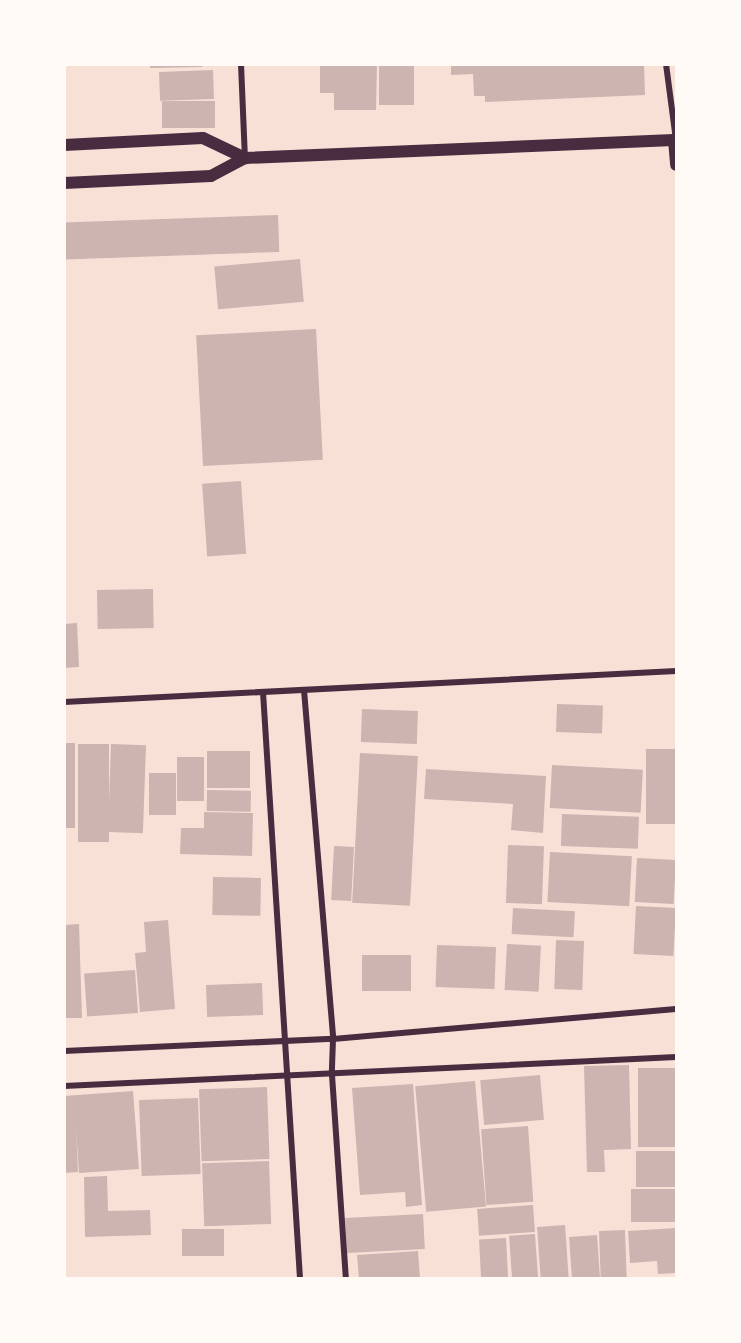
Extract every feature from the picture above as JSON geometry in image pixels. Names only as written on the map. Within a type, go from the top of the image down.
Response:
[{"type":"main road","points":[[64,146],[203,138],[245,158]]},
{"type":"main road","points":[[64,183],[211,176],[245,158],[675,140],[676,165]]},
{"type":"street","points":[[241,64],[245,158]]},
{"type":"street","points":[[666,64],[675,140]]},
{"type":"street","points":[[64,702],[676,671]]},
{"type":"street","points":[[304,690],[333,1039],[332,1075],[346,1278]]},
{"type":"street","points":[[262,692],[300,1278]]},
{"type":"street","points":[[64,1051],[286,1039],[333,1039],[676,1009]]},
{"type":"street","points":[[64,1086],[676,1057]]},
{"type":"building","points":[[150,64],[202,64],[202,67],[150,68]]},
{"type":"building","points":[[320,64],[377,64],[376,110],[334,110],[334,93],[320,93]]},
{"type":"building","points":[[379,64],[414,64],[414,105],[379,105]]},
{"type":"building","points":[[451,64],[644,64],[645,95],[485,102],[485,96],[474,96],[473,74],[451,75]]},
{"type":"building","points":[[213,70],[214,99],[160,101],[159,72]]},
{"type":"building","points":[[162,101],[215,101],[215,128],[162,128]]},
{"type":"building","points":[[278,215],[279,252],[65,259],[64,222]]},
{"type":"building","points":[[300,259],[304,302],[218,309],[214,266]]},
{"type":"building","points":[[316,329],[323,460],[203,466],[196,335]]},
{"type":"building","points":[[241,481],[246,554],[207,557],[202,484]]},
{"type":"building","points":[[153,589],[154,628],[98,629],[97,590]]},
{"type":"building","points":[[77,623],[79,667],[64,668],[64,624]]},
{"type":"building","points":[[557,704],[603,706],[602,734],[556,732]]},
{"type":"building","points":[[362,709],[418,711],[417,744],[361,742]]},
{"type":"building","points":[[64,743],[75,743],[75,828],[64,828]]},
{"type":"building","points":[[78,744],[109,744],[109,842],[78,842]]},
{"type":"building","points":[[111,744],[146,745],[143,833],[108,832]]},
{"type":"building","points":[[646,749],[676,749],[676,824],[646,824]]},
{"type":"building","points":[[207,751],[250,751],[250,788],[207,788]]},
{"type":"building","points":[[360,753],[418,756],[410,906],[352,903]]},
{"type":"building","points":[[177,757],[204,757],[204,801],[177,801]]},
{"type":"building","points":[[552,765],[643,770],[641,813],[550,808]]},
{"type":"building","points":[[426,769],[546,776],[543,833],[511,830],[513,804],[424,799]]},
{"type":"building","points":[[149,773],[176,773],[176,815],[149,815]]},
{"type":"building","points":[[207,790],[251,791],[251,812],[207,811]]},
{"type":"building","points":[[204,812],[253,813],[252,856],[180,854],[181,828],[204,828]]},
{"type":"building","points":[[562,814],[639,817],[638,849],[561,846]]},
{"type":"building","points":[[508,845],[544,846],[542,904],[506,903]]},
{"type":"building","points":[[334,846],[354,847],[351,901],[331,900]]},
{"type":"building","points":[[550,852],[632,856],[629,906],[547,902]]},
{"type":"building","points":[[637,858],[676,860],[674,904],[635,902]]},
{"type":"building","points":[[213,877],[261,878],[260,916],[212,915]]},
{"type":"building","points":[[636,906],[676,908],[673,956],[633,954]]},
{"type":"building","points":[[513,908],[575,911],[574,937],[512,934]]},
{"type":"building","points":[[168,920],[175,1009],[140,1012],[135,953],[146,952],[144,922]]},
{"type":"building","points":[[79,924],[82,1018],[64,1018],[64,925]]},
{"type":"building","points":[[556,940],[584,941],[582,990],[554,989]]},
{"type":"building","points":[[507,944],[541,946],[539,992],[505,990]]},
{"type":"building","points":[[437,945],[496,947],[494,989],[436,987]]},
{"type":"building","points":[[362,955],[411,955],[411,991],[362,991]]},
{"type":"building","points":[[135,970],[138,1013],[87,1016],[84,974]]},
{"type":"building","points":[[262,983],[263,1015],[207,1017],[206,985]]},
{"type":"building","points":[[629,1065],[631,1149],[604,1150],[605,1172],[587,1172],[584,1066]]},
{"type":"building","points":[[638,1068],[676,1068],[676,1147],[638,1147]]},
{"type":"building","points":[[540,1075],[544,1120],[484,1125],[480,1080]]},
{"type":"building","points":[[475,1081],[486,1207],[426,1212],[415,1086]]},
{"type":"building","points":[[413,1084],[422,1205],[406,1207],[405,1192],[360,1195],[352,1088]]},
{"type":"building","points":[[267,1087],[270,1159],[202,1161],[199,1089]]},
{"type":"building","points":[[133,1091],[139,1169],[79,1173],[76,1129],[78,1172],[64,1173],[64,1096]]},
{"type":"building","points":[[198,1098],[201,1174],[142,1176],[139,1100]]},
{"type":"building","points":[[528,1126],[533,1202],[486,1205],[481,1129]]},
{"type":"building","points":[[636,1151],[676,1151],[676,1187],[636,1187]]},
{"type":"building","points":[[269,1161],[271,1224],[204,1226],[202,1163]]},
{"type":"building","points":[[107,1176],[108,1211],[150,1210],[151,1235],[85,1237],[84,1177]]},
{"type":"building","points":[[631,1189],[676,1189],[676,1222],[631,1222]]},
{"type":"building","points":[[533,1205],[535,1232],[479,1236],[477,1209]]},
{"type":"building","points":[[423,1214],[425,1249],[347,1253],[345,1218]]},
{"type":"building","points":[[565,1225],[569,1278],[541,1278],[537,1227]]},
{"type":"building","points":[[676,1228],[676,1273],[658,1274],[657,1261],[630,1263],[628,1231]]},
{"type":"building","points":[[182,1229],[224,1229],[224,1256],[182,1256]]},
{"type":"building","points":[[625,1230],[627,1278],[601,1278],[599,1231]]},
{"type":"building","points":[[535,1234],[538,1278],[512,1278],[509,1236]]},
{"type":"building","points":[[597,1235],[600,1278],[572,1278],[569,1237]]},
{"type":"building","points":[[506,1238],[508,1278],[481,1278],[479,1239]]},
{"type":"building","points":[[418,1251],[420,1278],[359,1278],[357,1255]]}]
